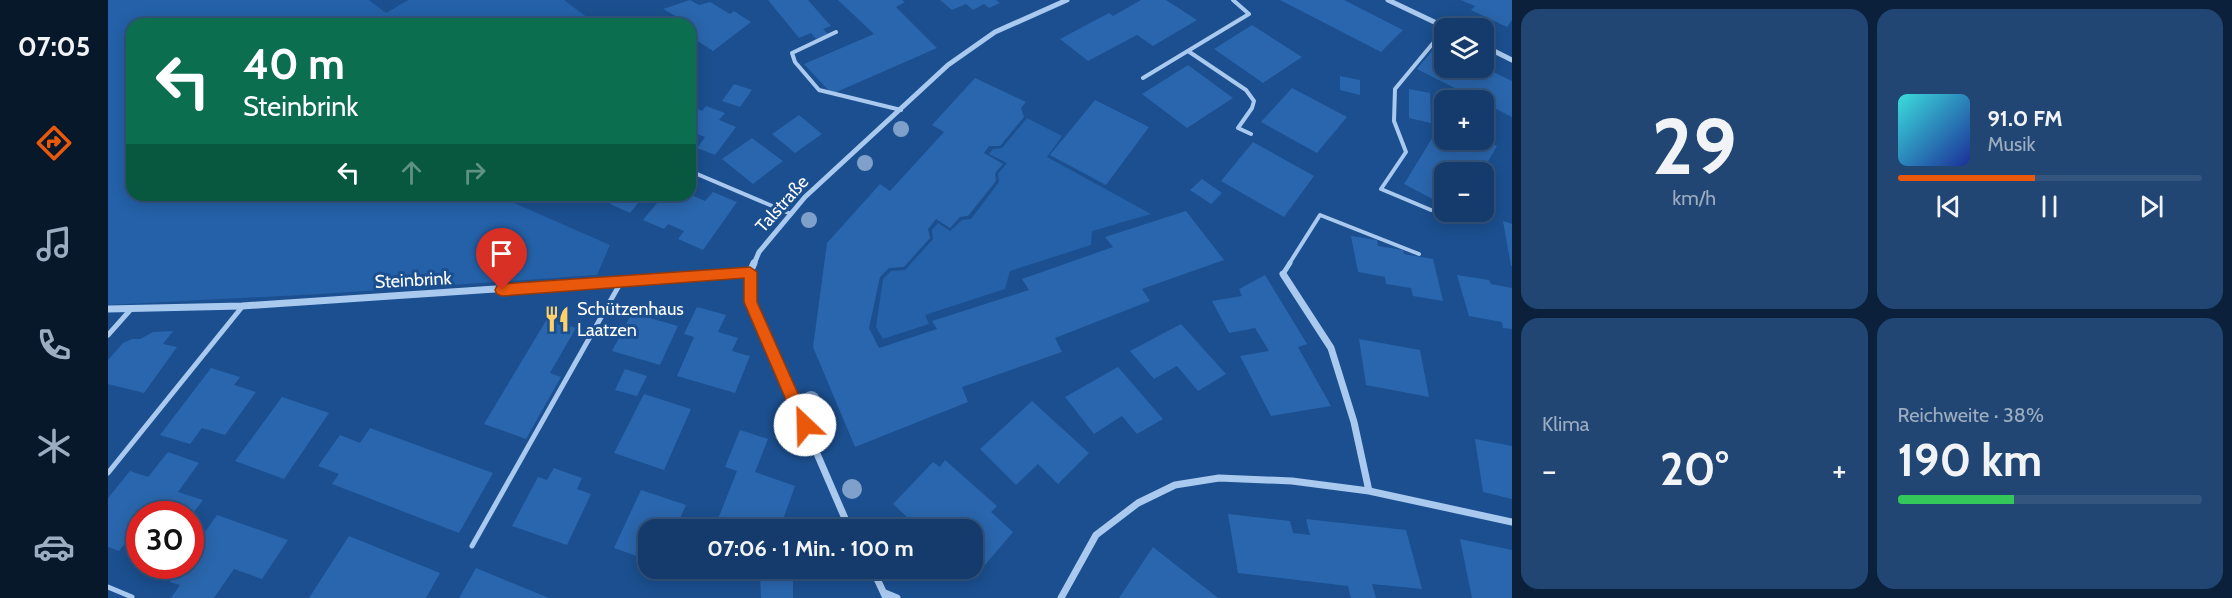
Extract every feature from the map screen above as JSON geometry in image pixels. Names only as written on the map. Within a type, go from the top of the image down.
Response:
[{"type":"street","name":"Talstraße","points":[[750,272],[759,252],[805,197],[948,65],[995,32],[1067,0]]},
{"type":"street","points":[[1388,0],[1434,23]]},
{"type":"street","points":[[1494,51],[1512,60]]},
{"type":"street","points":[[750,272],[751,302],[845,519]]},
{"type":"street","name":"Steinbrink","points":[[108,309],[242,306],[750,272]]},
{"type":"street","points":[[1283,274],[1331,348],[1354,422],[1369,491]]},
{"type":"street","points":[[1061,598],[1096,535],[1138,503],[1175,485],[1219,478],[1292,481],[1369,491],[1512,522]]},
{"type":"street","points":[[878,579],[886,596],[897,598]]},
{"type":"lane","points":[[1143,78],[1249,14],[1233,0]]},
{"type":"lane","points":[[836,32],[792,53],[795,62],[811,83],[824,93],[901,110]]},
{"type":"lane","points":[[1431,210],[1381,189],[1406,152],[1395,121],[1395,89],[1434,43]]},
{"type":"lane","points":[[1188,51],[1246,90],[1251,96],[1252,108],[1238,128],[1251,134]]},
{"type":"lane","points":[[696,174],[791,214]]},
{"type":"lane","points":[[1283,274],[1320,215],[1419,254]]},
{"type":"lane","points":[[472,546],[621,282]]},
{"type":"lane","points":[[108,473],[242,306]]},
{"type":"lane","points":[[108,335],[133,307]]},
{"type":"lane","points":[[108,587],[132,597]]},
{"type":"shaded area","points":[[108,0],[369,0],[386,13],[408,0],[564,0],[588,18],[126,18],[126,201],[510,201],[610,245],[597,275],[321,294],[108,305]]},
{"type":"shaded area","points":[[1027,118],[1062,136],[1047,157],[1151,214],[1092,231],[1091,245],[1010,271],[1005,289],[925,315],[929,324],[883,339],[876,327],[883,279],[891,271],[905,270],[933,239],[932,230],[938,223],[950,231],[962,220],[971,219],[999,182],[998,174],[1007,163],[989,154],[993,149],[1002,148]]},
{"type":"building","points":[[690,0],[699,5],[710,2],[730,14],[734,11],[751,22],[713,51],[696,40],[696,18],[679,18],[663,9]]},
{"type":"building","points":[[768,0],[808,0],[831,26],[823,29],[828,34],[816,39],[811,33],[799,38]]},
{"type":"building","points":[[838,0],[902,0],[905,2],[896,7],[937,48],[832,94],[804,64],[874,34]]},
{"type":"building","points":[[940,0],[996,0],[1000,3],[989,8],[984,4],[973,10],[966,4],[952,10]]},
{"type":"building","points":[[1141,0],[1166,0],[1197,20],[1153,46],[1137,35],[1088,61],[1060,39],[1109,13],[1113,16]]},
{"type":"building","points":[[1280,0],[1344,0],[1403,30],[1381,52]]},
{"type":"building","points":[[1461,0],[1512,0],[1512,20],[1507,27],[1494,21],[1494,18],[1488,18],[1471,10],[1475,6]]},
{"type":"building","points":[[1252,25],[1302,57],[1263,83],[1214,49]]},
{"type":"building","points":[[1434,49],[1434,78],[1417,69]]},
{"type":"building","points":[[1188,65],[1233,98],[1187,128],[1142,94]]},
{"type":"building","points":[[1494,72],[1512,81],[1512,117],[1494,108],[1494,90],[1459,90],[1435,78],[1494,78]]},
{"type":"building","points":[[1340,76],[1360,80],[1360,95],[1340,90]]},
{"type":"building","points":[[975,78],[1026,102],[1021,108],[1024,117],[1000,146],[989,146],[984,153],[1003,164],[995,173],[996,181],[968,216],[960,217],[950,228],[936,219],[928,229],[930,238],[904,267],[889,268],[880,277],[869,328],[879,348],[937,329],[932,321],[1029,290],[1022,279],[1113,247],[1105,237],[1186,211],[1224,260],[1142,289],[1150,301],[1055,338],[1062,352],[962,387],[968,402],[855,447],[813,347],[827,243],[880,184],[890,191],[944,132],[932,125]]},
{"type":"building","points":[[734,84],[752,90],[740,107],[722,101]]},
{"type":"building","points":[[1292,88],[1347,117],[1317,153],[1261,122]]},
{"type":"building","points":[[1409,89],[1430,93],[1431,123],[1409,118]]},
{"type":"building","points":[[1095,100],[1149,127],[1106,185],[1050,155]]},
{"type":"building","points":[[706,106],[725,113],[719,120],[736,127],[715,155],[697,148],[705,137],[696,133],[696,108],[702,111]]},
{"type":"building","points":[[799,115],[822,134],[795,153],[772,134]]},
{"type":"building","points":[[1434,135],[1434,150],[1494,150],[1494,145],[1497,146],[1488,162],[1434,162],[1434,200],[1404,184]]},
{"type":"building","points":[[752,138],[783,161],[753,184],[722,159]]},
{"type":"building","points":[[1253,142],[1314,176],[1284,217],[1221,181]]},
{"type":"building","points":[[1202,179],[1222,193],[1211,204],[1190,190]]},
{"type":"building","points":[[713,192],[737,202],[703,250],[678,239],[684,231],[668,224],[664,229],[643,220],[657,203],[652,201],[696,201],[696,197],[705,201]]},
{"type":"building","points":[[612,201],[640,201],[630,213],[610,204]]},
{"type":"building","points":[[1503,221],[1512,224],[1512,266],[1511,266]]},
{"type":"building","points":[[1351,236],[1377,240],[1378,246],[1403,250],[1404,254],[1433,259],[1443,301],[1413,296],[1411,288],[1386,284],[1385,277],[1358,272]]},
{"type":"building","points":[[1265,275],[1307,344],[1298,347],[1331,406],[1271,416],[1240,356],[1269,351],[1255,328],[1229,333],[1212,301],[1242,296],[1239,289]]},
{"type":"building","points":[[1457,275],[1489,280],[1491,284],[1512,288],[1512,329],[1503,328],[1502,322],[1469,316]]},
{"type":"building","points":[[697,307],[726,315],[718,332],[738,338],[732,351],[750,356],[735,393],[677,376],[694,337],[684,334]]},
{"type":"building","points":[[632,313],[678,326],[660,365],[612,351]]},
{"type":"building","points":[[547,319],[576,328],[550,373],[561,377],[526,439],[484,424]]},
{"type":"building","points":[[1181,324],[1226,374],[1198,391],[1177,366],[1154,379],[1130,351]]},
{"type":"building","points":[[173,331],[163,344],[177,347],[144,393],[108,384],[108,360],[123,343],[132,339],[140,339],[153,332]]},
{"type":"building","points":[[1359,339],[1420,350],[1429,397],[1366,385]]},
{"type":"building","points":[[1118,367],[1163,419],[1137,434],[1122,416],[1094,434],[1065,397]]},
{"type":"building","points":[[211,368],[240,377],[234,385],[256,392],[225,435],[202,428],[190,444],[160,435]]},
{"type":"building","points":[[625,369],[647,376],[637,396],[615,390]]},
{"type":"building","points":[[644,394],[691,409],[664,470],[614,453]]},
{"type":"building","points":[[282,397],[329,413],[284,479],[235,461]]},
{"type":"building","points":[[1032,401],[1089,453],[1058,484],[1038,464],[1016,485],[980,449]]},
{"type":"building","points":[[370,428],[493,473],[459,533],[332,484],[339,474],[318,466],[340,435],[360,443]]},
{"type":"building","points":[[740,430],[768,439],[755,472],[795,486],[783,519],[718,519],[737,471],[725,467]]},
{"type":"building","points":[[1475,439],[1512,446],[1512,499],[1483,492]]},
{"type":"building","points":[[168,452],[199,463],[178,492],[203,500],[126,501],[126,542],[119,551],[108,547],[108,498],[130,471],[148,477]]},
{"type":"building","points":[[945,460],[997,506],[991,512],[1013,532],[983,567],[983,519],[909,519],[893,504],[933,462],[940,467]]},
{"type":"building","points":[[554,468],[582,478],[577,489],[591,494],[567,545],[512,526],[538,477],[547,480]]},
{"type":"building","points":[[641,490],[686,505],[680,519],[638,519],[638,556],[614,548]]},
{"type":"building","points":[[1228,514],[1290,521],[1293,533],[1310,535],[1306,519],[1406,530],[1422,589],[1372,584],[1376,598],[1351,598],[1348,586],[1238,573]]},
{"type":"building","points":[[217,515],[288,540],[262,579],[234,569],[214,598],[171,598],[180,585],[170,582],[172,579],[204,579],[204,533]]},
{"type":"building","points":[[349,536],[440,573],[426,598],[309,598]]},
{"type":"building","points":[[1460,539],[1512,550],[1512,598],[1472,598]]},
{"type":"building","points":[[1153,547],[1218,598],[1119,598]]},
{"type":"building","points":[[476,568],[549,598],[459,598]]},
{"type":"building","points":[[760,579],[793,579],[793,598],[761,598]]},
{"type":"place","name":"Schützenhaus Laatzen","points":[[557,319]]},
{"type":"route","points":[[502,290],[750,272],[751,302],[805,425]]}]
